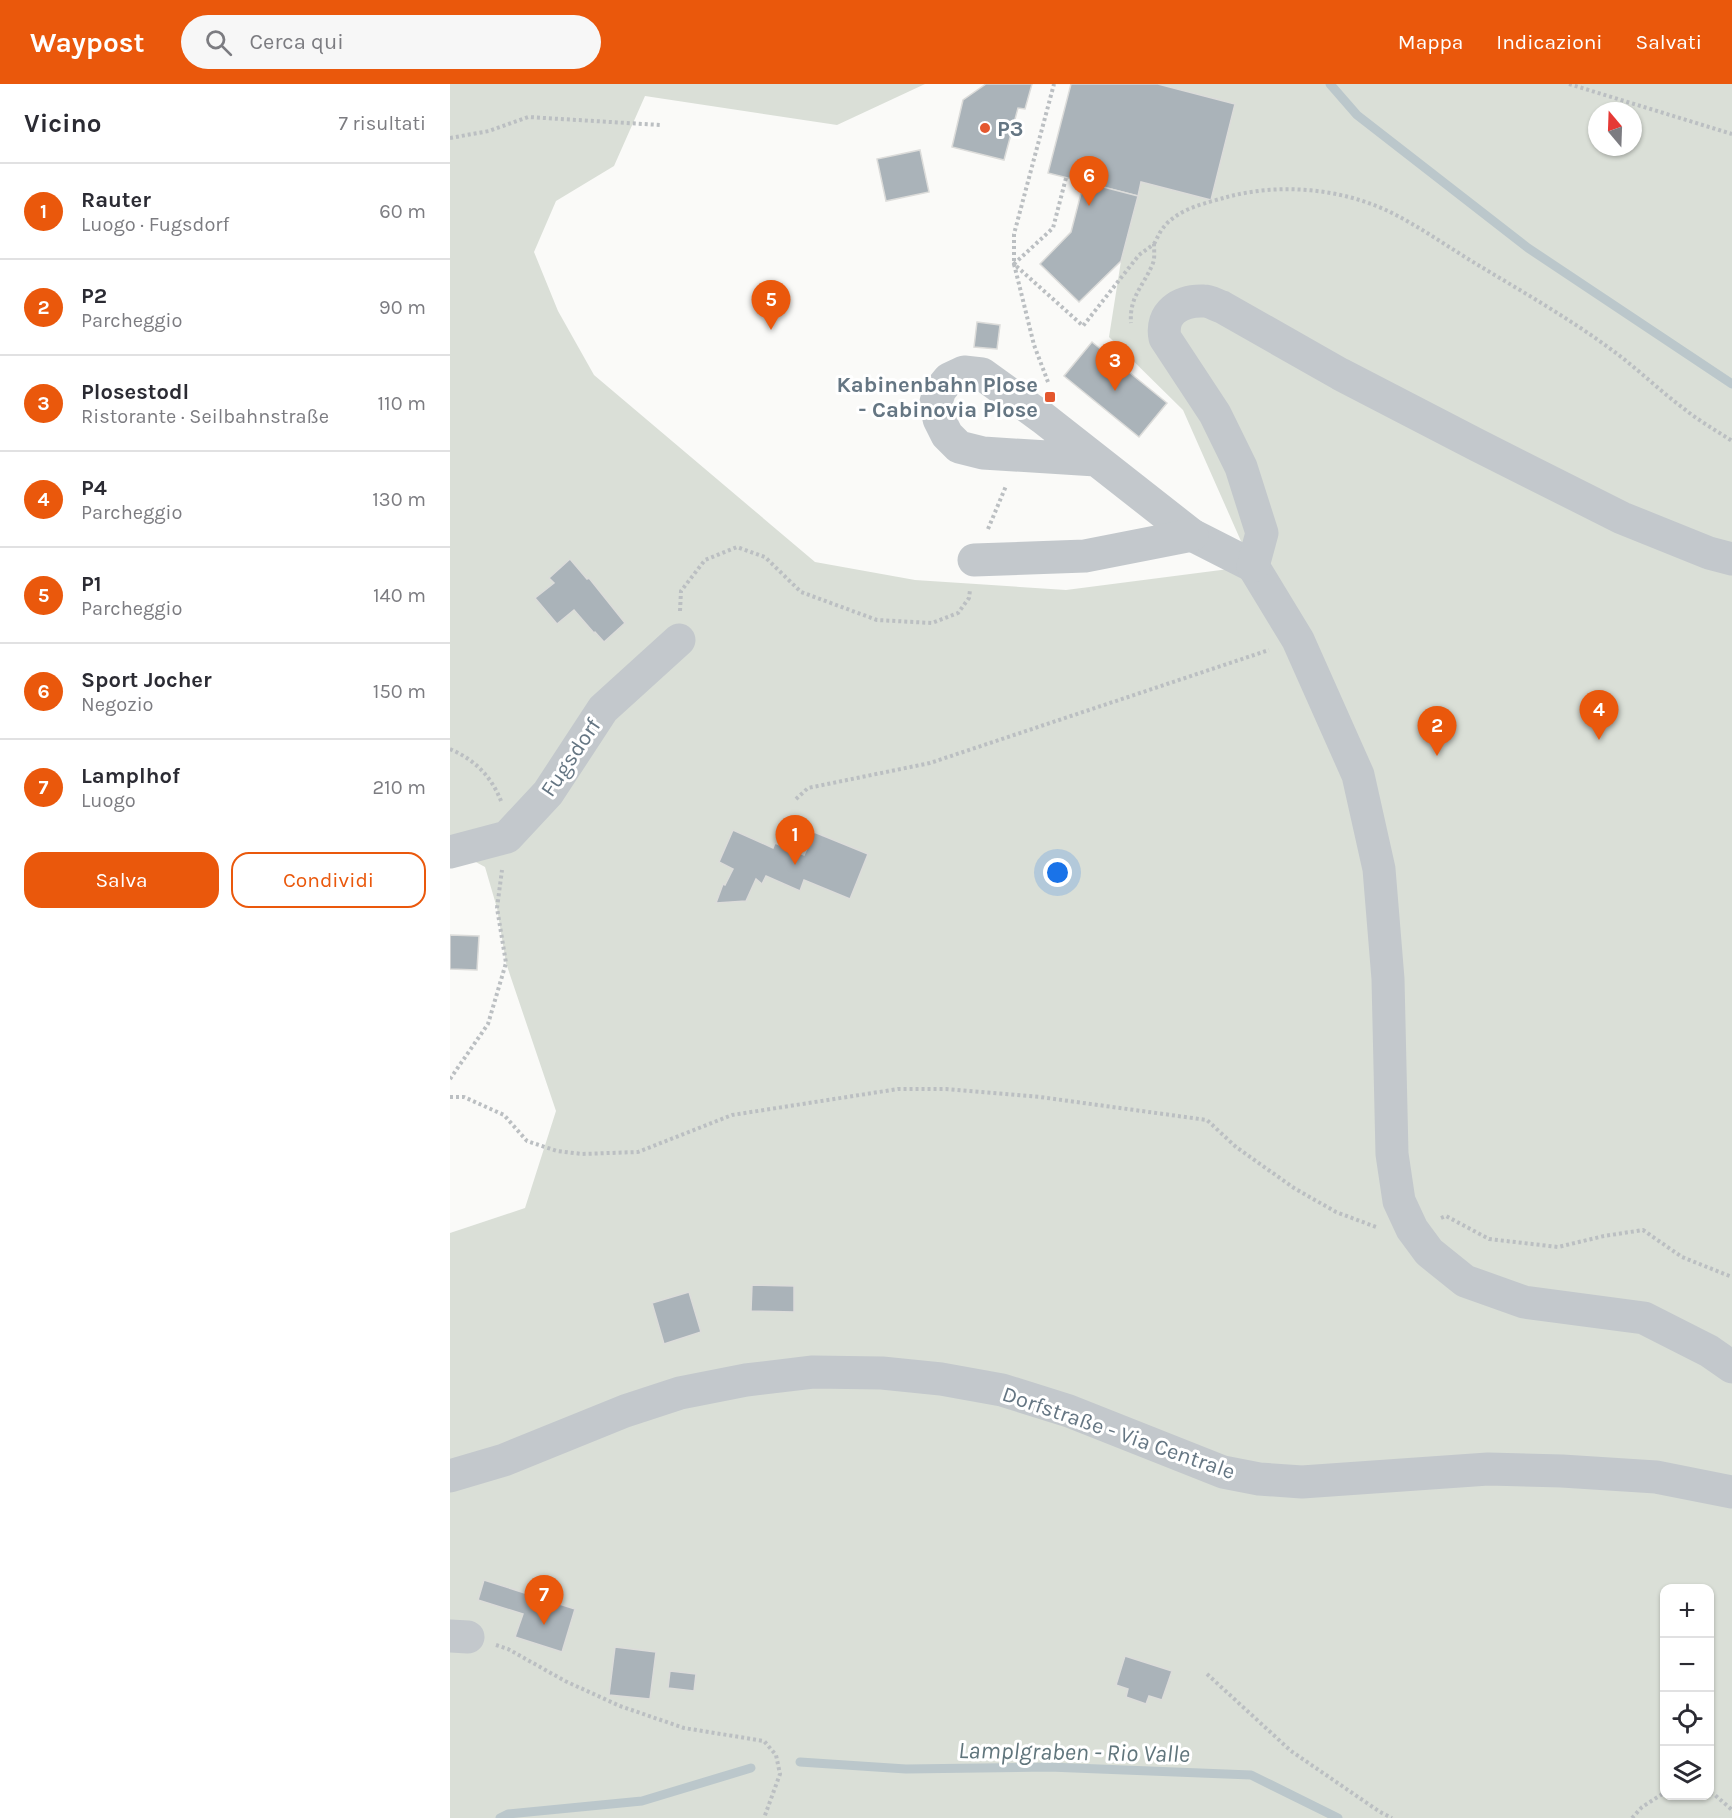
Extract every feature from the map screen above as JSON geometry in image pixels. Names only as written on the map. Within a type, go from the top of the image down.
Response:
[{"type":"street","points":[[1253,566],[1262,533],[1241,468],[1215,414],[1165,338],[1163,327],[1166,318],[1176,308],[1190,302],[1206,301],[1222,307],[1350,379],[1477,446],[1622,518],[1709,553],[1732,559]]},
{"type":"street","points":[[1096,460],[983,453],[959,447],[947,435],[939,419],[936,402],[940,390],[949,379],[964,372],[982,374],[1056,429],[1096,460],[1192,535],[1253,566],[1298,640],[1358,775],[1379,869],[1388,979],[1392,1154],[1399,1201],[1412,1229],[1429,1252],[1465,1281],[1524,1302],[1644,1318],[1709,1351],[1732,1367]]},
{"type":"street","points":[[974,560],[1085,556],[1192,535]]},
{"type":"street","name":"Fugsdorf","points":[[507,837],[548,793],[603,709],[679,639]]},
{"type":"street","points":[[450,852],[507,837]]},
{"type":"street","name":"Dorfstraße - Via Centrale","points":[[450,1476],[504,1460],[625,1412],[680,1393],[746,1380],[802,1374],[882,1373],[941,1379],[1002,1390],[1069,1411],[1223,1472],[1259,1479],[1302,1482],[1488,1469],[1562,1471],[1656,1477],[1732,1492]]},
{"type":"path","points":[[1054,84],[1014,234],[1014,264],[1034,345],[1058,407],[1056,429]]},
{"type":"path","points":[[1569,84],[1732,134]]},
{"type":"path","points":[[450,138],[489,131],[528,117],[660,125]]},
{"type":"path","points":[[1014,264],[1053,228],[1066,178]]},
{"type":"path","points":[[1014,264],[1083,326],[1139,255],[1154,244],[1164,227],[1174,217],[1192,208],[1239,194],[1266,190],[1291,189],[1341,196],[1365,202],[1410,223],[1540,302],[1613,351],[1686,411],[1732,441]]},
{"type":"path","points":[[1135,329],[1131,323],[1130,312],[1133,299],[1154,261],[1154,244]]},
{"type":"path","points":[[679,639],[681,591],[705,560],[737,547],[765,557],[801,592],[877,620],[932,623],[958,613],[969,598],[974,560],[1020,455]]},
{"type":"path","points":[[796,799],[808,788],[930,763],[1298,640]]},
{"type":"path","points":[[450,749],[466,756],[494,783],[502,804],[507,837],[497,908],[506,963],[488,1023],[450,1079]]},
{"type":"path","points":[[450,1097],[464,1097],[504,1115],[527,1141],[557,1151],[582,1154],[638,1152],[732,1115],[898,1089],[946,1089],[1063,1100],[1207,1120],[1246,1154],[1294,1188],[1336,1212],[1388,1231],[1412,1229],[1446,1216],[1489,1239],[1558,1247],[1642,1230],[1682,1257],[1732,1277]]},
{"type":"path","points":[[459,1636],[508,1649],[565,1681],[620,1706],[684,1728],[764,1741],[776,1755],[780,1774],[764,1818]]},
{"type":"path","points":[[1207,1674],[1291,1751],[1392,1818]]},
{"type":"path","points":[[1714,1795],[1732,1810]]},
{"type":"path","points":[[1632,1818],[1642,1807],[1660,1796]]},
{"type":"shaded area","points":[[450,84],[925,84],[837,125],[645,96],[614,166],[556,201],[534,252],[558,311],[594,375],[815,562],[915,580],[1066,590],[1252,566],[1183,410],[1109,337],[1121,261],[1141,182],[1211,199],[1235,104],[1158,84],[1732,84],[1732,1818],[450,1818],[450,1233],[525,1208],[556,1111],[506,963],[497,908],[485,867],[450,848]]},
{"type":"building","name":"P3","points":[[986,84],[1032,84],[1025,109],[1018,108],[1004,160],[952,147],[963,100]]},
{"type":"building","points":[[1071,84],[1158,84],[1235,104],[1211,200],[1141,182],[1138,196],[1048,173]]},
{"type":"building","points":[[920,150],[929,192],[886,201],[877,159]]},
{"type":"building","points":[[1084,182],[1138,196],[1121,261],[1079,302],[1040,264],[1071,232]]},
{"type":"building","points":[[977,322],[1000,325],[997,349],[974,347]]},
{"type":"building","points":[[1092,342],[1167,403],[1139,437],[1064,376]]},
{"type":"building","points":[[570,559],[587,579],[589,578],[625,623],[604,642],[574,610],[557,624],[535,598],[554,583],[549,578]]},
{"type":"building","points":[[733,830],[773,848],[775,843],[804,855],[814,832],[868,854],[850,899],[804,880],[800,891],[766,876],[762,884],[756,879],[746,901],[716,903],[723,884],[725,885],[733,869],[719,862]]},
{"type":"building","points":[[450,935],[479,936],[477,970],[450,969]]},
{"type":"building","points":[[752,1285],[794,1286],[794,1312],[751,1311]]},
{"type":"building","points":[[689,1292],[701,1332],[664,1344],[652,1303]]},
{"type":"building","points":[[484,1580],[575,1609],[562,1652],[515,1637],[523,1614],[478,1600]]},
{"type":"building","points":[[615,1647],[656,1652],[650,1699],[609,1695]]},
{"type":"building","points":[[1125,1656],[1172,1671],[1162,1700],[1149,1696],[1146,1704],[1126,1697],[1128,1689],[1116,1685]]},
{"type":"building","points":[[670,1671],[696,1674],[694,1691],[668,1688]]},
{"type":"waterway","points":[[1330,84],[1357,115],[1528,248],[1732,384]]},
{"type":"waterway","name":"Lamplgraben - Rio Valle","points":[[800,1762],[906,1769],[1049,1767],[1251,1775],[1338,1818]]},
{"type":"waterway","name":"Lamplgraben - Rio Valle","points":[[500,1818],[508,1814],[642,1801],[751,1768]]},
{"type":"place","name":"P3","points":[[985,128]]},
{"type":"place","name":"Sport Jocher","points":[[1089,206]]},
{"type":"place","name":"P1","points":[[771,330]]},
{"type":"place","name":"Plosestodl","points":[[1115,391]]},
{"type":"place","name":"Kabinenbahn Plose - Cabinovia Plose","points":[[1050,397]]},
{"type":"place","name":"P4","points":[[1599,740]]},
{"type":"place","name":"P2","points":[[1437,756]]},
{"type":"place","name":"Rauter","points":[[795,865]]},
{"type":"place","name":"Lamplhof","points":[[544,1625]]}]
